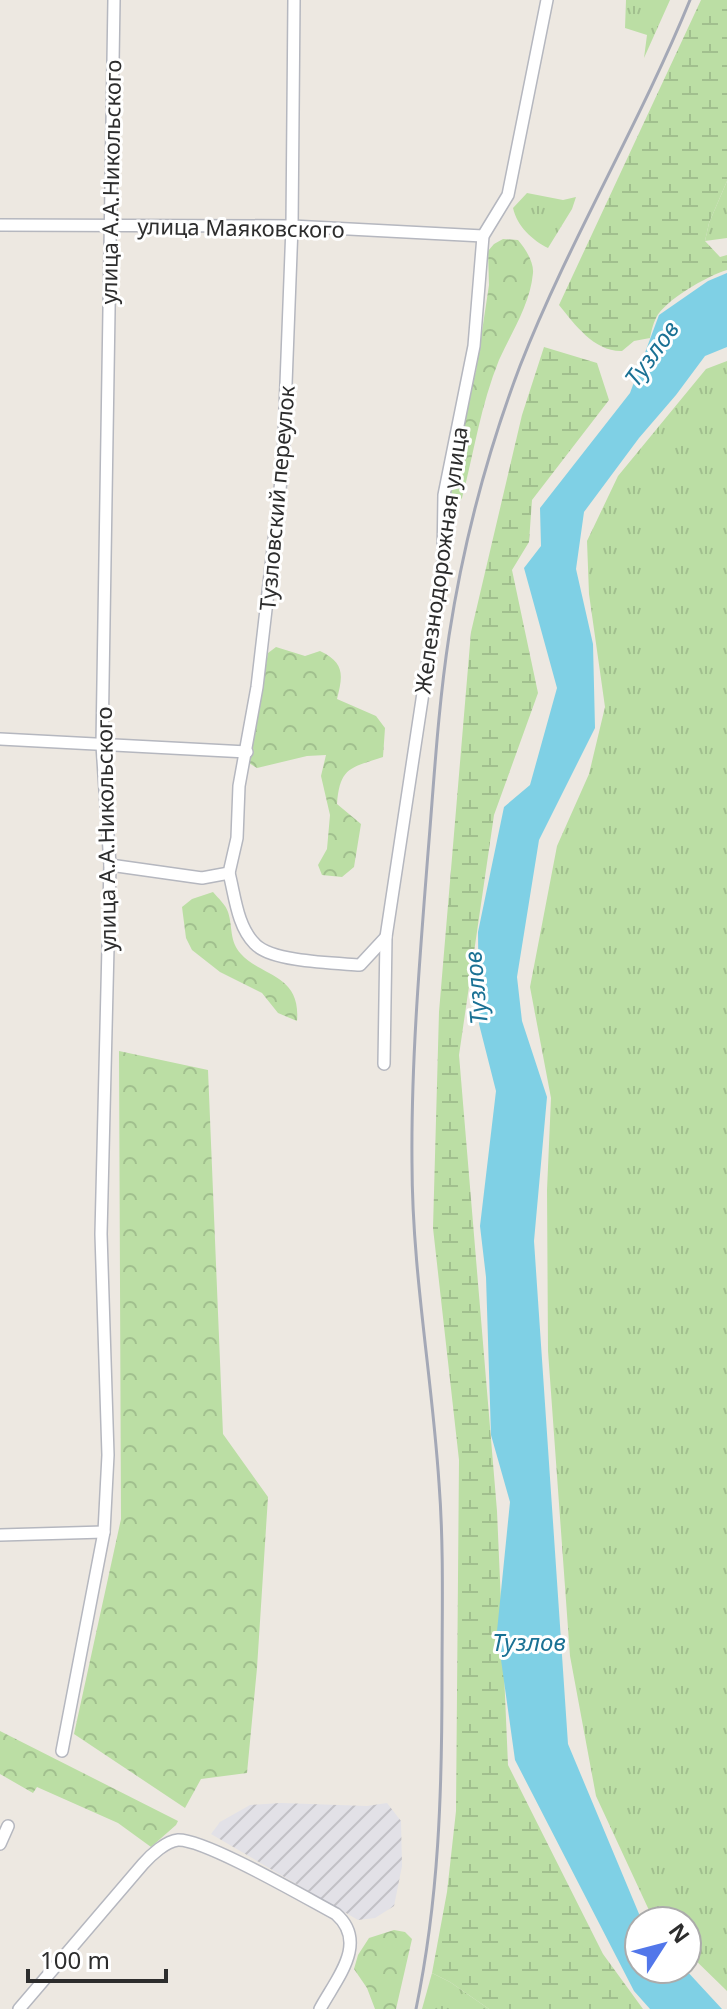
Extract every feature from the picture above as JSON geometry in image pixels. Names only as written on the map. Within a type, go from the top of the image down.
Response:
[{"type":"street","name":"улица А.А.Никольского","points":[[62,1751],[104,1532],[108,1455],[101,1234],[110,865],[102,745],[114,0]]},
{"type":"street","name":"Тузловский переулок","points":[[229,873],[237,838],[239,786],[247,752],[283,463],[292,226],[294,0]]},
{"type":"street","name":"Железнодорожная улица","points":[[384,1064],[386,937],[443,561],[444,495],[474,346],[483,236],[508,195],[547,0]]},
{"type":"street","name":"улица Маяковского","points":[[0,225],[292,226],[483,236]]},
{"type":"street","points":[[0,739],[247,752]]},
{"type":"street","points":[[110,865],[202,878],[229,873],[247,933],[256,945],[267,952],[324,963],[360,965],[386,937]]},
{"type":"street","points":[[0,1535],[104,1532]]},
{"type":"street","points":[[0,1844],[8,1826]]},
{"type":"street","points":[[19,2009],[143,1864],[174,1840],[191,1841],[336,1914],[345,1922],[351,1932],[352,1944],[320,2009]]},
{"type":"shaded area","points":[[387,1803],[401,1821],[402,1866],[394,1906],[375,1918],[358,1920],[211,1834],[220,1822],[250,1805],[367,1806]]},
{"type":"green space","points":[[626,0],[670,0],[644,58],[647,35],[625,28]]},
{"type":"green space","points":[[701,0],[727,0],[727,181],[709,223],[705,241],[720,257],[727,255],[727,270],[677,296],[656,318],[650,338],[634,341],[622,351],[612,350],[586,336],[559,305]]},
{"type":"green space","points":[[727,181],[727,238],[705,241],[709,223]]},
{"type":"green space","points":[[527,193],[563,200],[576,197],[548,248],[526,232],[515,215],[513,208]]},
{"type":"green space","points":[[503,239],[518,240],[526,251],[533,269],[531,285],[493,377],[462,498],[453,507],[449,498],[455,452],[476,371],[489,285],[488,251]]},
{"type":"green space","points":[[544,347],[597,363],[609,400],[532,500],[529,542],[512,570],[538,693],[494,815],[459,1055],[497,1511],[508,1765],[603,1954],[643,2009],[489,2009],[432,1973],[447,1892],[456,1811],[459,1460],[433,1228],[439,1012],[471,632],[522,415]]},
{"type":"green space","points":[[727,361],[727,1991],[703,1968],[703,1905],[647,1905],[596,1796],[570,1656],[548,1351],[547,1190],[551,1098],[530,987],[557,846],[589,774],[605,707],[589,594],[587,541],[618,476],[706,369]]},
{"type":"green space","points":[[276,647],[305,656],[320,651],[334,660],[340,670],[337,699],[376,716],[385,728],[383,757],[349,771],[338,792],[337,804],[361,824],[354,867],[342,877],[322,875],[318,865],[327,849],[330,815],[321,776],[326,755],[307,756],[257,768],[249,763],[268,653]]},
{"type":"green space","points":[[213,892],[227,909],[237,949],[250,962],[287,985],[293,994],[297,1021],[278,1013],[262,993],[220,972],[192,950],[186,938],[182,907],[192,899]]},
{"type":"green space","points":[[119,1051],[208,1070],[223,1434],[268,1497],[247,1773],[201,1779],[185,1808],[74,1734],[121,1519]]},
{"type":"green space","points":[[0,1731],[178,1821],[176,1825],[151,1847],[118,1823],[37,1787],[33,1793],[0,1774]]},
{"type":"green space","points":[[394,1930],[405,1932],[412,1939],[396,2009],[375,2009],[367,1988],[354,1969],[358,1955],[369,1938]]},
{"type":"green space","points":[[432,1973],[450,1982],[489,2009],[422,2009]]},
{"type":"water","name":"Тузлов","points":[[727,273],[727,347],[705,356],[584,512],[576,569],[593,644],[595,728],[539,840],[517,977],[522,1021],[547,1097],[534,1241],[568,1744],[635,1905],[623,1905],[623,1970],[515,1760],[497,1631],[510,1502],[491,1435],[486,1277],[480,1226],[496,1091],[479,1024],[478,932],[504,807],[530,785],[557,688],[524,568],[541,546],[540,508],[630,393],[659,315],[708,281]]},
{"type":"water","name":"Тузлов","points":[[631,1985],[700,1985],[722,2009],[650,2009]]},
{"type":"railway","points":[[416,2009],[430,1926],[438,1845],[442,1581],[436,1443],[415,1244],[412,1125],[419,969],[445,663],[461,568],[477,500],[520,366],[560,274],[690,0]]}]
